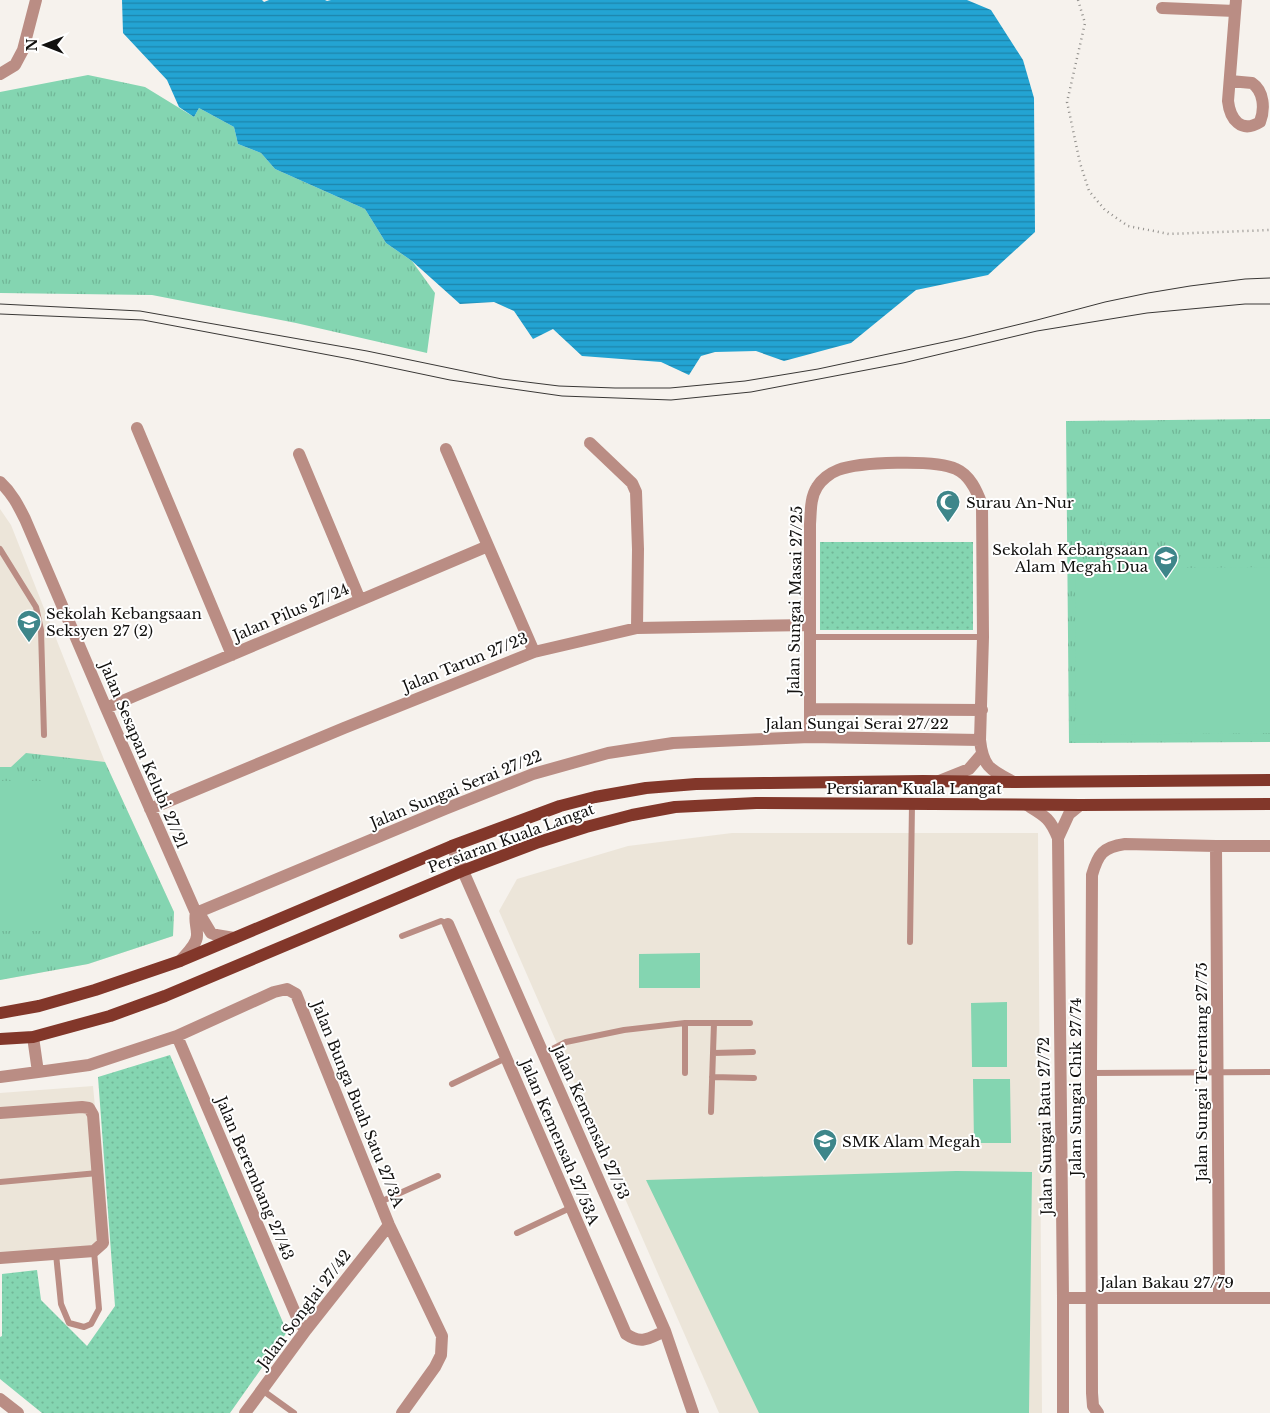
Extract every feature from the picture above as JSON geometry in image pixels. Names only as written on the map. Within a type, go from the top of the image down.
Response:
[{"type":"main road","name":"Persiaran Kuala Langat","points":[[0,1013],[39,1006],[95,990],[180,961],[452,846],[560,806],[595,797],[646,788],[705,784],[1270,780]]},
{"type":"main road","name":"Persiaran Kuala Langat","points":[[0,1039],[34,1037],[110,1016],[165,996],[462,871],[539,842],[586,827],[675,807],[756,803],[1270,804]]},
{"type":"street","points":[[0,74],[15,65],[23,50],[36,0]]},
{"type":"street","points":[[1162,8],[1236,6],[1230,81]]},
{"type":"street","points":[[137,428],[232,654]]},
{"type":"street","points":[[590,443],[632,483],[636,492],[638,549],[637,628]]},
{"type":"street","points":[[446,449],[534,652]]},
{"type":"street","points":[[299,454],[360,600]]},
{"type":"street","name":"Jalan Sungai Masai 27/25","points":[[810,737],[810,517],[811,504],[816,487],[836,470],[865,464],[923,463],[956,468],[977,490],[982,505],[983,637],[980,740],[982,754],[992,771],[1014,782]]},
{"type":"street","name":"Jalan Sesapan Kelubi 27/21","points":[[0,482],[16,500],[25,519],[196,913],[194,921],[197,938],[180,961]]},
{"type":"street","name":"Jalan Pilus 27/24","points":[[106,708],[488,546]]},
{"type":"street","name":"Jalan Tarun 27/23","points":[[150,809],[344,728],[534,652],[637,628],[810,631]]},
{"type":"street","points":[[810,709],[982,710]]},
{"type":"street","name":"Jalan Sungai Serai 27/22","points":[[196,913],[445,808],[533,774],[608,753],[673,743],[810,737],[980,740]]},
{"type":"street","points":[[938,781],[969,769],[982,754]]},
{"type":"street","points":[[1028,805],[1050,820],[1058,838]]},
{"type":"street","points":[[1058,838],[1069,814],[1080,805]]},
{"type":"street","name":"Jalan Sungai Batu 27/72","points":[[1058,838],[1063,1413]]},
{"type":"street","name":"Jalan Sungai Chik 27/74","points":[[1098,1413],[1093,1406],[1092,1393],[1092,876],[1096,861],[1103,852],[1113,846],[1125,844],[1216,846]]},
{"type":"street","name":"Jalan Kemensah 27/53","points":[[452,846],[665,1331],[694,1410]]},
{"type":"street","points":[[1216,846],[1270,846]]},
{"type":"street","name":"Jalan Sungai Terentang 27/75","points":[[1216,846],[1219,1298]]},
{"type":"street","points":[[196,913],[202,918],[211,933],[234,938]]},
{"type":"street","name":"Jalan Kemensah 27/53A","points":[[448,924],[626,1334],[634,1340],[644,1340],[665,1331]]},
{"type":"street","name":"Jalan Bunga Buah Satu 27/3A","points":[[0,1077],[89,1065],[177,1036],[274,992],[287,990],[296,994],[389,1225],[442,1336],[441,1354],[436,1367],[402,1413]]},
{"type":"street","name":"Jalan Berembang 27/43","points":[[177,1036],[299,1322],[306,1330]]},
{"type":"street","points":[[34,1037],[38,1072]]},
{"type":"street","points":[[0,1113],[89,1108],[93,1114],[104,1243],[94,1251],[0,1258]]},
{"type":"street","name":"Jalan Songlai 27/42","points":[[245,1413],[306,1330],[389,1225]]},
{"type":"street","name":"Jalan Bakau 27/79","points":[[1063,1298],[1270,1298]]},
{"type":"street","points":[[0,1399],[18,1413]]},
{"type":"lane","points":[[0,549],[36,607],[41,630],[44,736]]},
{"type":"lane","points":[[810,631],[983,637]]},
{"type":"lane","points":[[910,942],[912,804]]},
{"type":"lane","points":[[402,936],[441,921],[448,924]]},
{"type":"lane","points":[[685,1023],[685,1073]]},
{"type":"lane","points":[[543,1054],[566,1042],[624,1030],[685,1023],[750,1023]]},
{"type":"lane","points":[[712,1112],[714,1023]]},
{"type":"lane","points":[[713,1053],[753,1052]]},
{"type":"lane","points":[[452,1084],[506,1058]]},
{"type":"lane","points":[[1091,1073],[1270,1072]]},
{"type":"lane","points":[[712,1077],[754,1078]]},
{"type":"lane","points":[[0,1182],[98,1173]]},
{"type":"lane","points":[[380,1202],[438,1176]]},
{"type":"lane","points":[[517,1233],[570,1208]]},
{"type":"lane","points":[[56,1254],[61,1304],[69,1323],[84,1327],[91,1324],[99,1308],[94,1251]]},
{"type":"lane","points":[[262,1390],[294,1413]]},
{"type":"path","points":[[1078,0],[1085,23],[1067,102],[1088,191],[1105,210],[1128,226],[1170,234],[1270,230]]},
{"type":"shaded area","name":"Sekolah Kebangsaan Seksyen 27 (2)","points":[[0,509],[11,525],[105,762],[174,912],[173,936],[88,964],[0,980]]},
{"type":"shaded area","name":"SMK Alam Megah","points":[[732,833],[1038,833],[1042,1413],[719,1413],[499,911],[517,879],[628,846]]},
{"type":"shaded area","points":[[93,1086],[108,1245],[0,1253],[0,1093]]},
{"type":"green space","points":[[88,75],[145,87],[194,117],[199,108],[234,127],[238,144],[261,153],[275,169],[365,209],[386,243],[412,261],[435,293],[427,353],[296,323],[152,295],[0,293],[0,92]]},
{"type":"green space","name":"Sekolah Kebangsaan Alam Megah Dua","points":[[1270,419],[1270,742],[1069,743],[1066,421]]},
{"type":"green space","points":[[820,542],[973,542],[973,630],[820,630]]},
{"type":"green space","points":[[1270,567],[1270,733],[1076,735],[1075,569]]},
{"type":"green space","name":"Sekolah Kebangsaan Seksyen 27 (2)","points":[[26,753],[105,762],[174,912],[173,936],[88,964],[0,980],[0,767],[11,767]]},
{"type":"green space","points":[[0,781],[60,781],[60,931],[0,931]]},
{"type":"green space","points":[[700,953],[700,988],[639,988],[639,954]]},
{"type":"green space","points":[[1007,1002],[1007,1067],[972,1067],[971,1003]]},
{"type":"green space","points":[[170,1055],[287,1332],[230,1413],[42,1413],[0,1379],[2,1274],[37,1270],[41,1300],[87,1346],[115,1306],[98,1077]]},
{"type":"green space","points":[[973,1079],[1010,1079],[1011,1143],[974,1143]]},
{"type":"green space","points":[[956,1171],[1032,1172],[1029,1413],[759,1413],[646,1180]]},
{"type":"water","points":[[122,0],[262,0],[264,2],[269,0],[967,0],[991,10],[1023,60],[1034,98],[1035,232],[988,275],[916,290],[851,343],[784,361],[756,351],[715,352],[701,356],[689,375],[661,362],[582,356],[553,329],[533,339],[514,311],[494,302],[460,304],[412,261],[386,243],[365,209],[275,169],[261,153],[238,144],[234,127],[199,108],[194,117],[179,107],[167,80],[123,33]]},
{"type":"tram line","points":[[0,304],[140,311],[367,351],[502,379],[559,386],[670,388],[745,381],[818,369],[963,338],[1148,293],[1245,279],[1270,278]]},
{"type":"tram line","points":[[0,314],[143,320],[450,380],[562,396],[671,400],[751,392],[903,363],[1037,331],[1147,313],[1245,304],[1270,304]]},
{"type":"place","name":"Surau An-Nur","points":[[948,523]]},
{"type":"place","name":"Sekolah Kebangsaan Alam Megah Dua","points":[[1166,579]]},
{"type":"place","name":"Sekolah Kebangsaan Seksyen 27 (2)","points":[[29,643]]},
{"type":"place","name":"SMK Alam Megah","points":[[825,1162]]}]
